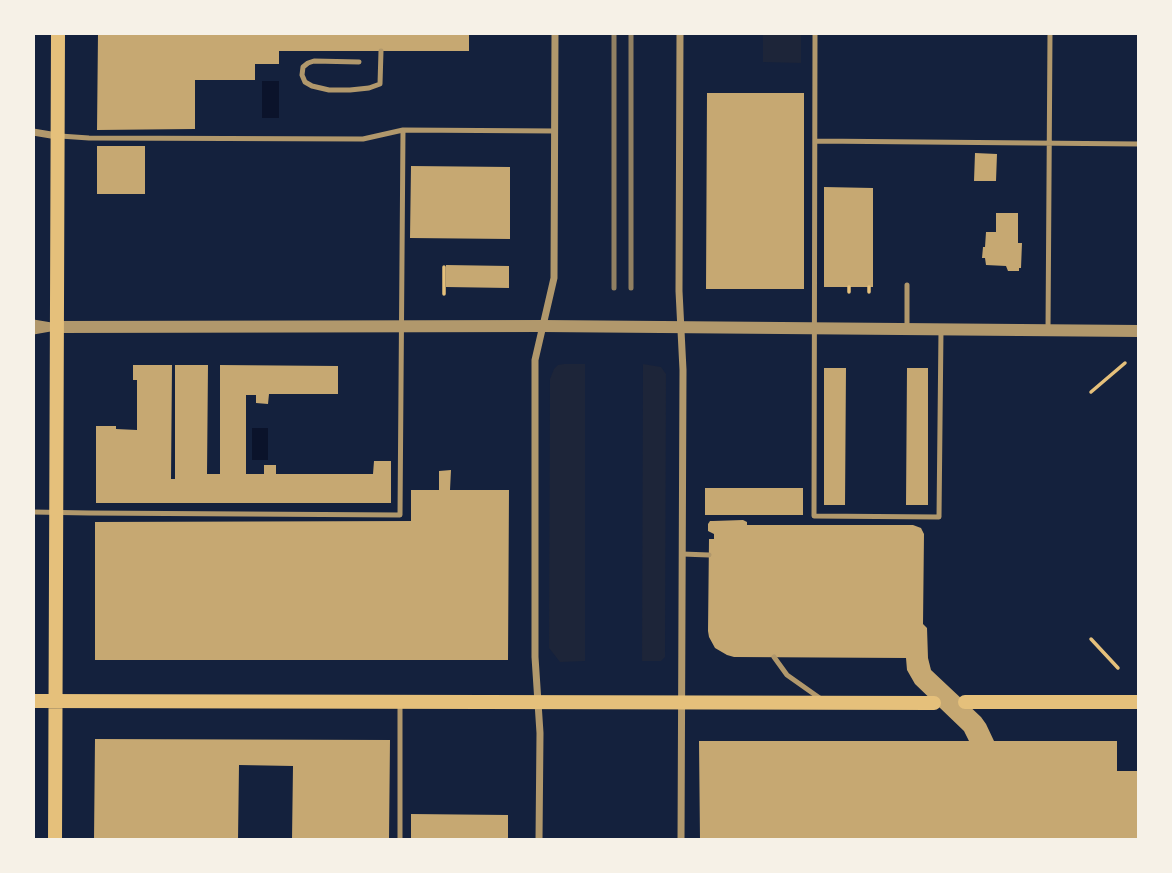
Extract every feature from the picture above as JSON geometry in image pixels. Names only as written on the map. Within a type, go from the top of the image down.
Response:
[{"type":"main road","points":[[55,840],[58,33]]},
{"type":"main road","points":[[33,701],[934,703]]},
{"type":"main road","points":[[965,702],[1139,702]]},
{"type":"street","points":[[539,840],[540,733],[535,657],[535,360],[554,278],[555,33]]},
{"type":"street","points":[[680,33],[683,370],[681,840]]},
{"type":"street","points":[[33,132],[57,136]]},
{"type":"street","points":[[33,323],[57,327]]},
{"type":"street","points":[[33,331],[57,327],[402,326],[1139,331]]},
{"type":"lane","points":[[815,33],[814,516],[939,517],[941,328]]},
{"type":"lane","points":[[1048,330],[1050,33]]},
{"type":"lane","points":[[359,62],[314,61],[303,67],[302,75],[305,82],[312,86],[329,90],[369,88],[380,84],[381,51]]},
{"type":"lane","points":[[57,136],[363,139],[403,130],[555,131]]},
{"type":"lane","points":[[33,512],[400,515],[403,130]]},
{"type":"lane","points":[[815,141],[1139,144]]},
{"type":"lane","points":[[907,285],[907,329]]},
{"type":"lane","points":[[682,554],[709,555]]},
{"type":"lane","points":[[774,657],[787,675],[827,703]]},
{"type":"lane","points":[[400,703],[400,840]]},
{"type":"path","points":[[444,267],[444,294]]},
{"type":"path","points":[[1091,392],[1125,363]]},
{"type":"path","points":[[1091,639],[1118,668]]},
{"type":"shaded area","points":[[763,33],[801,33],[801,63],[763,62]]},
{"type":"shaded area","points":[[262,81],[279,81],[279,118],[262,118]]},
{"type":"shaded area","points":[[564,364],[585,364],[585,661],[560,662],[549,648],[550,379],[554,369]]},
{"type":"shaded area","points":[[643,364],[661,367],[666,374],[665,657],[661,661],[642,661]]},
{"type":"shaded area","points":[[252,428],[268,428],[268,460],[252,460]]},
{"type":"building","points":[[98,33],[469,33],[469,51],[279,51],[279,64],[255,64],[255,80],[195,80],[195,129],[97,130]]},
{"type":"building","points":[[707,93],[804,93],[804,289],[706,289]]},
{"type":"building","points":[[97,146],[145,146],[145,194],[97,194]]},
{"type":"building","points":[[975,153],[997,154],[996,181],[974,181]]},
{"type":"building","points":[[411,166],[510,167],[510,239],[410,238]]},
{"type":"building","points":[[824,187],[873,188],[873,287],[824,287]]},
{"type":"building","points":[[996,213],[1018,213],[1018,243],[1022,243],[1019,271],[1008,271],[1006,266],[986,265],[985,258],[982,258],[986,232],[996,232]]},
{"type":"building","points":[[446,265],[509,266],[509,288],[446,287]]},
{"type":"building","points":[[133,365],[172,365],[171,479],[175,479],[175,365],[208,365],[207,474],[220,474],[220,365],[338,366],[338,394],[269,394],[268,404],[256,403],[256,395],[246,395],[246,474],[264,474],[264,465],[276,465],[276,474],[373,474],[374,461],[391,461],[391,503],[96,503],[96,426],[137,430],[137,380],[133,380]]},
{"type":"building","points":[[824,368],[846,368],[845,505],[824,505]]},
{"type":"building","points":[[907,368],[928,368],[928,505],[906,505]]},
{"type":"building","points":[[451,470],[450,490],[509,490],[508,660],[95,660],[95,522],[411,521],[411,490],[439,490],[439,471]]},
{"type":"building","points":[[705,488],[803,488],[803,515],[705,515]]},
{"type":"building","points":[[743,520],[747,525],[913,525],[921,528],[924,534],[923,624],[927,628],[931,670],[981,717],[994,741],[1117,741],[1117,771],[1139,771],[1139,840],[700,840],[699,741],[969,741],[964,731],[915,684],[907,670],[906,658],[734,657],[715,648],[708,631],[709,539],[714,539],[714,534],[708,531],[708,524],[710,521]]},
{"type":"building","points":[[95,739],[390,740],[389,840],[292,840],[293,766],[239,765],[238,840],[94,840]]},
{"type":"building","points":[[411,814],[508,815],[508,840],[411,840]]},
{"type":"railway","points":[[614,33],[614,288]]},
{"type":"railway","points":[[631,33],[631,288]]}]
